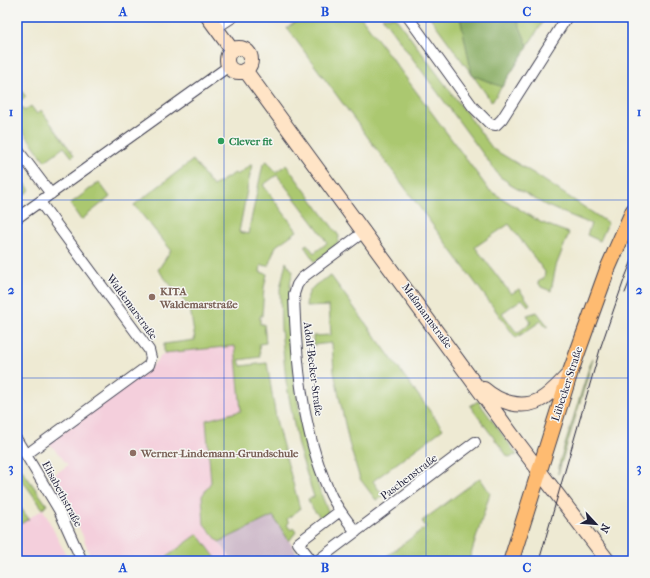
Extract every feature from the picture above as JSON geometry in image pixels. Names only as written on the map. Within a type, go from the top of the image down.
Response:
[{"type":"main road","name":"Lübecker Straße","points":[[511,561],[570,373],[606,274],[633,211]]},
{"type":"street","points":[[232,50],[212,22],[233,17]]},
{"type":"street","points":[[408,17],[473,107],[490,124],[496,125],[502,119],[567,17]]},
{"type":"street","points":[[244,49],[250,55],[250,63],[245,70],[235,71],[229,66],[227,59],[232,50],[244,49]]},
{"type":"street","points":[[17,218],[229,66]]},
{"type":"street","name":"Maßmannstraße","points":[[245,70],[365,231],[564,505],[605,557]]},
{"type":"street","points":[[17,149],[50,194]]},
{"type":"street","name":"Waldemarstraße","points":[[27,454],[149,365],[151,358],[149,350],[40,202]]},
{"type":"street","name":"Adolf-Becker-Straße","points":[[356,532],[340,511],[329,492],[309,426],[299,368],[294,294],[297,285],[302,278],[365,231]]},
{"type":"street","points":[[474,381],[488,393],[503,401],[515,404],[527,404],[539,401],[570,373]]},
{"type":"street","name":"Elisabethstraße","points":[[17,440],[27,454],[59,510],[82,561]]},
{"type":"street","name":"Paschenstraße","points":[[318,561],[475,442]]},
{"type":"street","points":[[312,561],[298,543],[340,511]]},
{"type":"shaded area","name":"Werner-Lindemann-Grundschule","points":[[235,346],[241,411],[206,421],[211,482],[202,496],[204,524],[234,561],[92,561],[82,534],[54,475],[68,465],[49,443],[149,369],[164,353]]},
{"type":"shaded area","points":[[43,509],[69,561],[17,561],[17,526]]},
{"type":"shaded area","points":[[273,516],[297,553],[285,561],[234,561],[219,542]]},
{"type":"green space","points":[[303,17],[361,17],[489,190],[540,222],[569,233],[556,266],[551,291],[541,287],[538,282],[544,278],[545,272],[509,224],[475,247],[511,294],[519,289],[530,304],[528,306],[522,299],[502,313],[517,333],[531,323],[527,315],[537,312],[548,326],[546,327],[541,321],[516,338],[287,28]]},
{"type":"green space","points":[[382,17],[395,17],[493,149],[533,173],[608,223],[600,241],[587,235],[591,224],[547,206],[507,183],[508,182],[500,177]]},
{"type":"green space","points":[[430,17],[546,17],[492,102]]},
{"type":"green space","points":[[460,17],[516,17],[528,46],[502,87],[472,75]]},
{"type":"green space","points":[[17,85],[26,97],[18,103],[24,111],[31,106],[37,114],[41,110],[74,155],[72,157],[64,147],[45,161],[17,123]]},
{"type":"green space","points":[[193,160],[213,186],[235,173],[237,175],[252,164],[239,232],[248,234],[263,164],[267,161],[276,172],[286,165],[339,236],[338,243],[315,262],[304,246],[307,244],[314,253],[327,243],[321,233],[277,175],[263,185],[297,231],[276,246],[268,266],[261,265],[260,272],[267,274],[264,288],[262,316],[260,316],[260,324],[264,324],[266,343],[259,344],[260,357],[239,360],[241,366],[267,363],[277,424],[300,509],[287,519],[289,523],[287,525],[291,530],[293,528],[296,532],[289,541],[273,516],[219,542],[204,524],[202,496],[211,482],[206,420],[241,411],[235,346],[164,353],[164,344],[195,340],[190,308],[158,270],[171,250],[134,205]]},
{"type":"green space","points":[[17,172],[30,190],[17,200],[17,196],[22,191],[17,184]]},
{"type":"green space","points":[[99,182],[110,197],[81,220],[70,204]]},
{"type":"green space","points":[[286,262],[293,272],[289,292],[292,351],[297,398],[306,445],[320,491],[329,513],[322,518],[314,510],[308,499],[314,497],[298,446],[286,381],[281,329],[280,289]]},
{"type":"green space","points":[[331,276],[443,429],[373,481],[383,496],[376,500],[360,479],[349,443],[334,372],[332,343],[313,345],[313,336],[331,335],[329,306],[306,307],[308,295],[313,287]]},
{"type":"green space","points":[[592,358],[593,359],[558,474],[560,461]]},
{"type":"green space","points":[[478,401],[517,455],[508,457],[470,406]]},
{"type":"green space","points":[[17,463],[47,505],[43,509],[17,473]]},
{"type":"green space","points":[[480,478],[490,493],[469,561],[380,561],[426,527],[422,521]]},
{"type":"green space","points":[[17,503],[29,519],[17,526]]},
{"type":"green space","points":[[198,534],[218,561],[161,561]]},
{"type":"tram line","points":[[539,561],[601,346],[633,258]]},
{"type":"tram line","points":[[625,293],[633,273]]},
{"type":"place","name":"Clever fit","points":[[221,141]]},
{"type":"place","name":"KITA Waldemarstraße","points":[[152,297]]},
{"type":"place","name":"Werner-Lindemann-Grundschule","points":[[133,453]]}]
